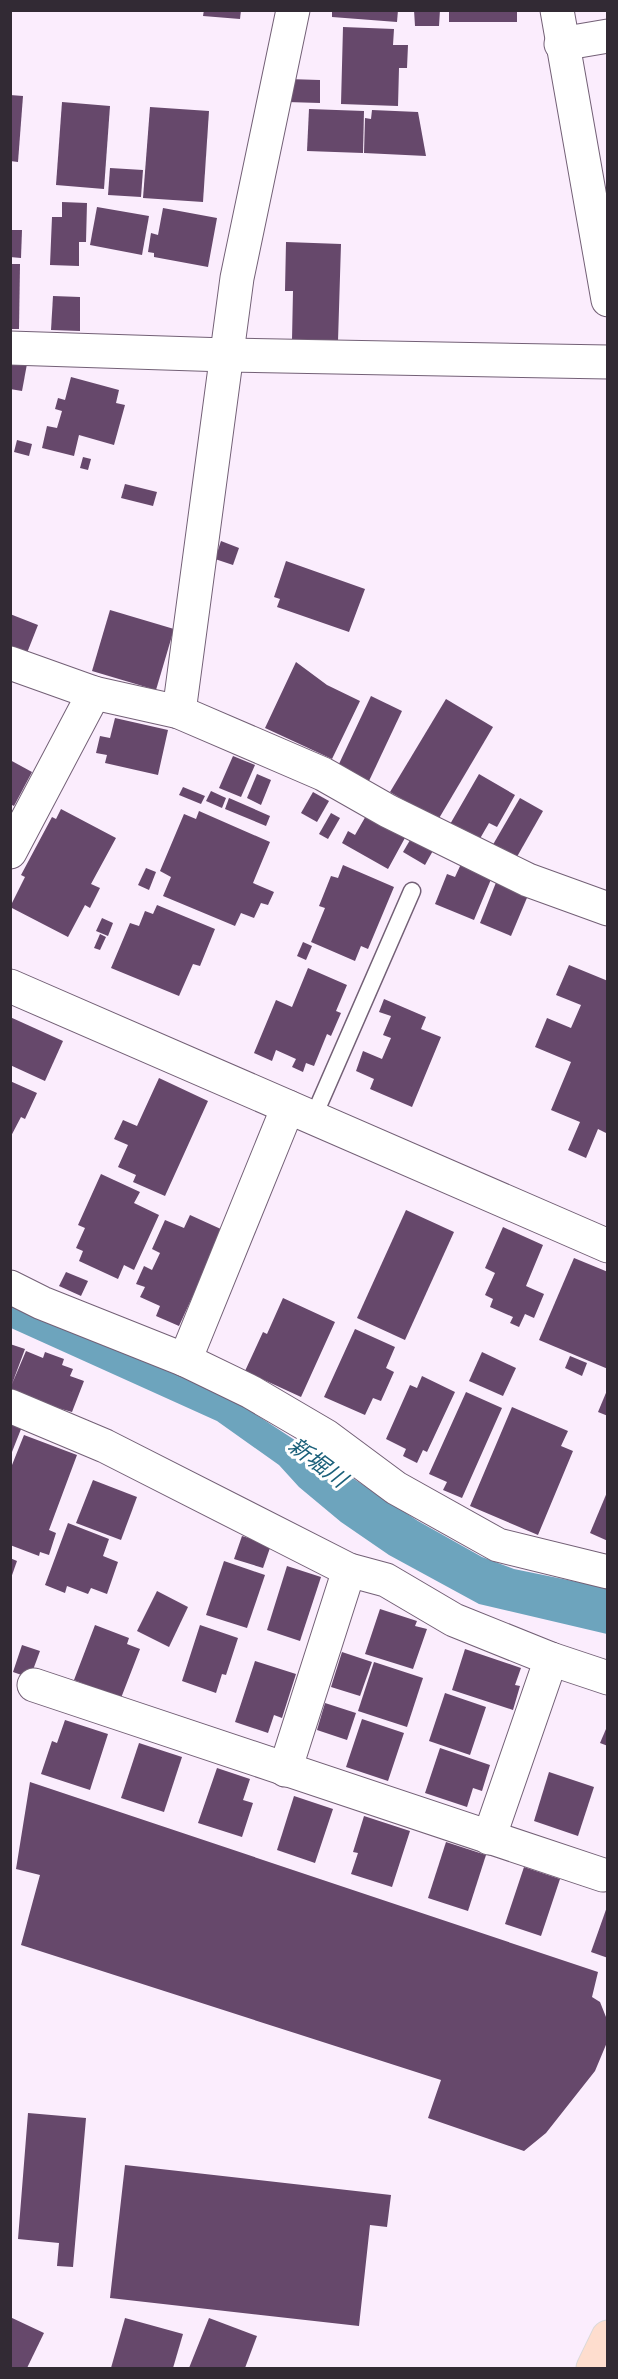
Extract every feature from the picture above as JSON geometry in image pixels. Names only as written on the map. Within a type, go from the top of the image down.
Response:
[{"type":"main road","points":[[593,2368],[608,2337]]},
{"type":"street","points":[[179,712],[237,278],[293,10]]},
{"type":"street","points":[[556,10],[608,300]]},
{"type":"street","points":[[561,44],[608,36]]},
{"type":"street","points":[[10,348],[226,355],[608,362]]},
{"type":"street","points":[[10,663],[94,693],[179,712],[323,774],[388,811],[528,880],[608,909]]},
{"type":"street","points":[[10,852],[94,693]]},
{"type":"street","points":[[10,986],[608,1246]]},
{"type":"street","points":[[185,1360],[301,1113]]},
{"type":"street","points":[[10,1287],[42,1303],[185,1360],[251,1392],[326,1436],[396,1488],[498,1545],[608,1572]]},
{"type":"street","points":[[10,1406],[105,1446],[349,1570],[386,1580],[454,1620],[551,1659],[608,1678]]},
{"type":"street","points":[[285,1770],[349,1570]]},
{"type":"street","points":[[489,1838],[551,1659]]},
{"type":"street","points":[[34,1685],[603,1875]]},
{"type":"lane","points":[[301,1113],[412,891]]},
{"type":"water","name":"新堀川","points":[[11,1298],[174,1369],[240,1404],[418,1521],[482,1557],[514,1569],[607,1588],[607,1634],[479,1604],[389,1555],[341,1522],[299,1487],[279,1465],[217,1421],[11,1328]]},
{"type":"building","points":[[204,10],[241,10],[240,19],[203,16]]},
{"type":"building","points":[[332,10],[398,10],[397,22],[332,17]]},
{"type":"building","points":[[414,10],[440,10],[439,26],[415,26]]},
{"type":"building","points":[[449,10],[517,10],[517,22],[449,22]]},
{"type":"building","points":[[343,27],[394,29],[393,45],[408,45],[407,68],[399,68],[398,106],[341,104]]},
{"type":"building","points":[[288,79],[320,80],[320,103],[287,102]]},
{"type":"building","points":[[10,95],[23,96],[18,162],[10,161]]},
{"type":"building","points":[[62,102],[110,106],[104,189],[56,185]]},
{"type":"building","points":[[150,107],[209,111],[203,202],[143,198]]},
{"type":"building","points":[[309,109],[364,111],[363,153],[307,151]]},
{"type":"building","points":[[372,110],[418,112],[426,156],[364,153],[365,118],[371,119]]},
{"type":"building","points":[[110,168],[143,170],[141,197],[108,195]]},
{"type":"building","points":[[62,202],[87,203],[86,242],[79,242],[79,266],[50,265],[52,217],[62,217]]},
{"type":"building","points":[[97,207],[149,216],[142,255],[90,245]]},
{"type":"building","points":[[163,208],[217,218],[208,267],[154,257],[154,253],[148,252],[151,233],[158,235]]},
{"type":"building","points":[[10,230],[22,230],[21,258],[10,257]]},
{"type":"building","points":[[286,242],[341,244],[338,341],[292,340],[293,291],[285,291]]},
{"type":"building","points":[[10,264],[20,264],[19,329],[10,329]]},
{"type":"building","points":[[53,296],[80,297],[80,331],[51,330]]},
{"type":"building","points":[[11,361],[27,364],[22,391],[10,389]]},
{"type":"building","points":[[71,377],[119,390],[116,403],[125,405],[114,445],[79,435],[74,456],[42,448],[47,426],[57,428],[62,411],[55,409],[58,398],[65,400]]},
{"type":"building","points":[[17,440],[32,444],[29,456],[14,452]]},
{"type":"building","points":[[83,457],[91,459],[88,470],[80,468]]},
{"type":"building","points":[[125,484],[157,492],[153,506],[121,498]]},
{"type":"building","points":[[221,541],[239,548],[233,565],[215,559]]},
{"type":"building","points":[[286,561],[365,589],[349,632],[277,607],[280,599],[274,597]]},
{"type":"building","points":[[110,610],[174,629],[156,690],[92,671]]},
{"type":"building","points":[[10,614],[38,625],[25,658],[10,652]]},
{"type":"building","points":[[296,662],[327,685],[360,701],[332,759],[265,728]]},
{"type":"building","points":[[371,696],[402,711],[369,781],[338,766]]},
{"type":"building","points":[[446,699],[493,727],[438,820],[390,792]]},
{"type":"building","points":[[115,718],[168,730],[158,775],[105,763],[107,755],[96,753],[100,736],[110,738]]},
{"type":"building","points":[[233,756],[255,765],[241,797],[219,788]]},
{"type":"building","points":[[10,760],[32,772],[14,806],[10,804]]},
{"type":"building","points":[[257,774],[271,780],[261,805],[247,798]]},
{"type":"building","points":[[479,774],[515,795],[497,827],[489,823],[478,842],[449,826]]},
{"type":"building","points":[[183,787],[205,796],[201,804],[179,795]]},
{"type":"building","points":[[211,791],[226,798],[222,808],[206,801]]},
{"type":"building","points":[[313,792],[329,801],[317,822],[301,813]]},
{"type":"building","points":[[229,798],[270,816],[266,826],[225,809]]},
{"type":"building","points":[[520,798],[543,811],[514,862],[491,848]]},
{"type":"building","points":[[61,809],[116,838],[91,884],[100,888],[90,908],[85,905],[68,937],[10,907],[25,877],[21,875],[52,817],[56,819]]},
{"type":"building","points":[[199,811],[270,842],[253,883],[274,892],[268,905],[261,903],[254,918],[241,913],[235,926],[163,896],[171,877],[160,871],[184,814],[196,819]]},
{"type":"building","points":[[331,813],[340,818],[328,839],[319,834]]},
{"type":"building","points":[[367,814],[406,836],[388,869],[342,843],[348,831],[355,835]]},
{"type":"building","points":[[413,835],[435,847],[425,865],[403,852]]},
{"type":"building","points":[[461,864],[492,877],[474,920],[435,904],[447,874],[455,877]]},
{"type":"building","points":[[343,865],[394,887],[368,949],[361,946],[355,961],[311,942],[325,908],[319,906],[331,876],[338,878]]},
{"type":"building","points":[[146,868],[156,872],[149,890],[138,885]]},
{"type":"building","points":[[497,880],[529,893],[511,936],[480,923]]},
{"type":"building","points":[[157,905],[215,929],[200,966],[193,964],[179,996],[111,968],[130,923],[139,926],[145,911],[153,914]]},
{"type":"building","points":[[102,918],[113,923],[108,936],[96,931]]},
{"type":"building","points":[[100,934],[106,937],[100,950],[94,948]]},
{"type":"building","points":[[303,942],[312,946],[306,960],[297,956]]},
{"type":"building","points":[[569,965],[608,981],[608,1134],[598,1129],[586,1158],[568,1150],[580,1122],[551,1110],[571,1062],[535,1047],[547,1018],[571,1028],[581,1005],[556,995]]},
{"type":"building","points":[[308,968],[347,985],[336,1011],[341,1013],[331,1036],[327,1034],[314,1066],[306,1063],[303,1072],[292,1067],[296,1059],[276,1050],[272,1061],[254,1053],[276,1000],[292,1007]]},
{"type":"building","points":[[384,999],[426,1017],[421,1029],[441,1037],[412,1107],[370,1089],[374,1079],[356,1071],[363,1051],[382,1059],[391,1038],[383,1035],[391,1016],[379,1012]]},
{"type":"building","points":[[10,1017],[63,1041],[45,1081],[10,1065]]},
{"type":"building","points":[[159,1078],[208,1101],[165,1196],[133,1182],[136,1175],[118,1167],[128,1145],[114,1139],[123,1120],[137,1126]]},
{"type":"building","points":[[10,1081],[37,1093],[25,1119],[21,1117],[10,1138]]},
{"type":"building","points":[[101,1174],[140,1192],[134,1203],[159,1215],[134,1270],[124,1265],[118,1279],[79,1261],[83,1251],[76,1248],[85,1228],[78,1225]]},
{"type":"building","points":[[406,1210],[454,1232],[405,1340],[357,1318]]},
{"type":"building","points":[[190,1215],[223,1230],[179,1326],[156,1316],[160,1306],[140,1297],[145,1287],[136,1284],[144,1266],[152,1270],[160,1253],[152,1249],[165,1220],[184,1228]]},
{"type":"building","points":[[503,1227],[543,1245],[526,1286],[544,1294],[534,1318],[525,1314],[519,1327],[510,1323],[513,1317],[490,1307],[493,1299],[485,1295],[495,1273],[485,1268]]},
{"type":"building","points":[[574,1258],[608,1272],[608,1369],[539,1340]]},
{"type":"building","points":[[66,1272],[88,1281],[81,1296],[59,1286]]},
{"type":"building","points":[[283,1298],[335,1322],[301,1397],[245,1371],[263,1332],[267,1334]]},
{"type":"building","points":[[355,1329],[395,1347],[386,1368],[394,1372],[381,1401],[373,1398],[365,1415],[324,1397]]},
{"type":"building","points":[[10,1344],[25,1349],[12,1384],[26,1351],[43,1358],[45,1352],[64,1359],[62,1365],[73,1369],[70,1376],[84,1381],[72,1412],[58,1408],[57,1411],[10,1393]]},
{"type":"building","points":[[482,1352],[516,1368],[503,1396],[469,1381]]},
{"type":"building","points":[[570,1356],[587,1363],[582,1376],[565,1368]]},
{"type":"building","points":[[422,1376],[455,1392],[427,1452],[423,1450],[417,1463],[403,1456],[406,1449],[386,1439],[410,1385],[417,1388]]},
{"type":"building","points":[[608,1388],[608,1416],[598,1412]]},
{"type":"building","points":[[466,1392],[502,1408],[462,1498],[443,1490],[447,1482],[429,1474]]},
{"type":"building","points":[[512,1407],[568,1431],[561,1446],[573,1451],[538,1535],[470,1506]]},
{"type":"building","points":[[10,1419],[23,1424],[10,1457]]},
{"type":"building","points":[[24,1435],[77,1455],[49,1530],[56,1533],[49,1555],[40,1552],[39,1556],[10,1545],[10,1470]]},
{"type":"building","points":[[93,1480],[137,1497],[121,1540],[76,1523]]},
{"type":"building","points":[[608,1490],[608,1541],[590,1533]]},
{"type":"building","points":[[68,1523],[109,1539],[103,1556],[118,1562],[107,1594],[91,1588],[88,1594],[67,1586],[65,1593],[45,1585]]},
{"type":"building","points":[[242,1536],[271,1545],[263,1568],[234,1559]]},
{"type":"building","points":[[10,1558],[17,1561],[11,1578],[10,1578]]},
{"type":"building","points":[[224,1561],[265,1575],[247,1628],[206,1615]]},
{"type":"building","points":[[287,1566],[321,1577],[300,1641],[267,1630]]},
{"type":"building","points":[[157,1591],[188,1607],[169,1647],[137,1631]]},
{"type":"building","points":[[380,1609],[417,1621],[415,1626],[427,1629],[413,1669],[365,1654]]},
{"type":"building","points":[[95,1625],[129,1638],[127,1644],[140,1649],[121,1698],[74,1680]]},
{"type":"building","points":[[200,1625],[238,1638],[226,1675],[222,1674],[216,1693],[182,1681]]},
{"type":"building","points":[[22,1645],[40,1651],[30,1678],[13,1672]]},
{"type":"building","points":[[465,1649],[521,1668],[515,1685],[520,1686],[513,1710],[452,1690]]},
{"type":"building","points":[[342,1652],[372,1662],[360,1696],[331,1687]]},
{"type":"building","points":[[255,1661],[296,1674],[282,1718],[274,1715],[268,1733],[235,1722]]},
{"type":"building","points":[[374,1662],[423,1678],[407,1727],[358,1711]]},
{"type":"building","points":[[445,1693],[486,1707],[470,1755],[429,1741]]},
{"type":"building","points":[[325,1703],[356,1713],[347,1740],[317,1730]]},
{"type":"building","points":[[362,1719],[404,1733],[388,1781],[346,1767]]},
{"type":"building","points":[[65,1720],[108,1734],[90,1790],[41,1774],[52,1741],[57,1743]]},
{"type":"building","points":[[606,1729],[608,1730],[608,1746],[600,1743]]},
{"type":"building","points":[[139,1743],[182,1757],[164,1812],[121,1798]]},
{"type":"building","points":[[440,1748],[490,1765],[482,1791],[473,1788],[467,1807],[425,1793]]},
{"type":"building","points":[[217,1768],[250,1779],[243,1800],[253,1803],[242,1837],[198,1823]]},
{"type":"building","points":[[549,1772],[594,1787],[578,1836],[534,1821]]},
{"type":"building","points":[[30,1782],[598,1972],[592,1997],[600,2002],[606,2017],[608,2040],[595,2071],[546,2133],[524,2151],[428,2118],[441,2080],[21,1945],[40,1875],[16,1869]]},
{"type":"building","points":[[294,1796],[333,1809],[315,1863],[277,1850]]},
{"type":"building","points":[[364,1816],[410,1831],[392,1887],[351,1874],[358,1853],[353,1852]]},
{"type":"building","points":[[446,1842],[486,1855],[468,1911],[428,1898]]},
{"type":"building","points":[[524,1867],[560,1879],[541,1936],[505,1924]]},
{"type":"building","points":[[608,1904],[608,1958],[591,1952]]},
{"type":"building","points":[[28,2113],[86,2118],[73,2267],[57,2266],[59,2243],[18,2239]]},
{"type":"building","points":[[125,2165],[391,2195],[387,2227],[370,2225],[359,2326],[110,2298]]},
{"type":"building","points":[[10,2317],[44,2333],[27,2368],[10,2368]]},
{"type":"building","points":[[125,2318],[183,2334],[173,2368],[111,2368]]},
{"type":"building","points":[[209,2318],[257,2336],[245,2368],[189,2368]]}]
